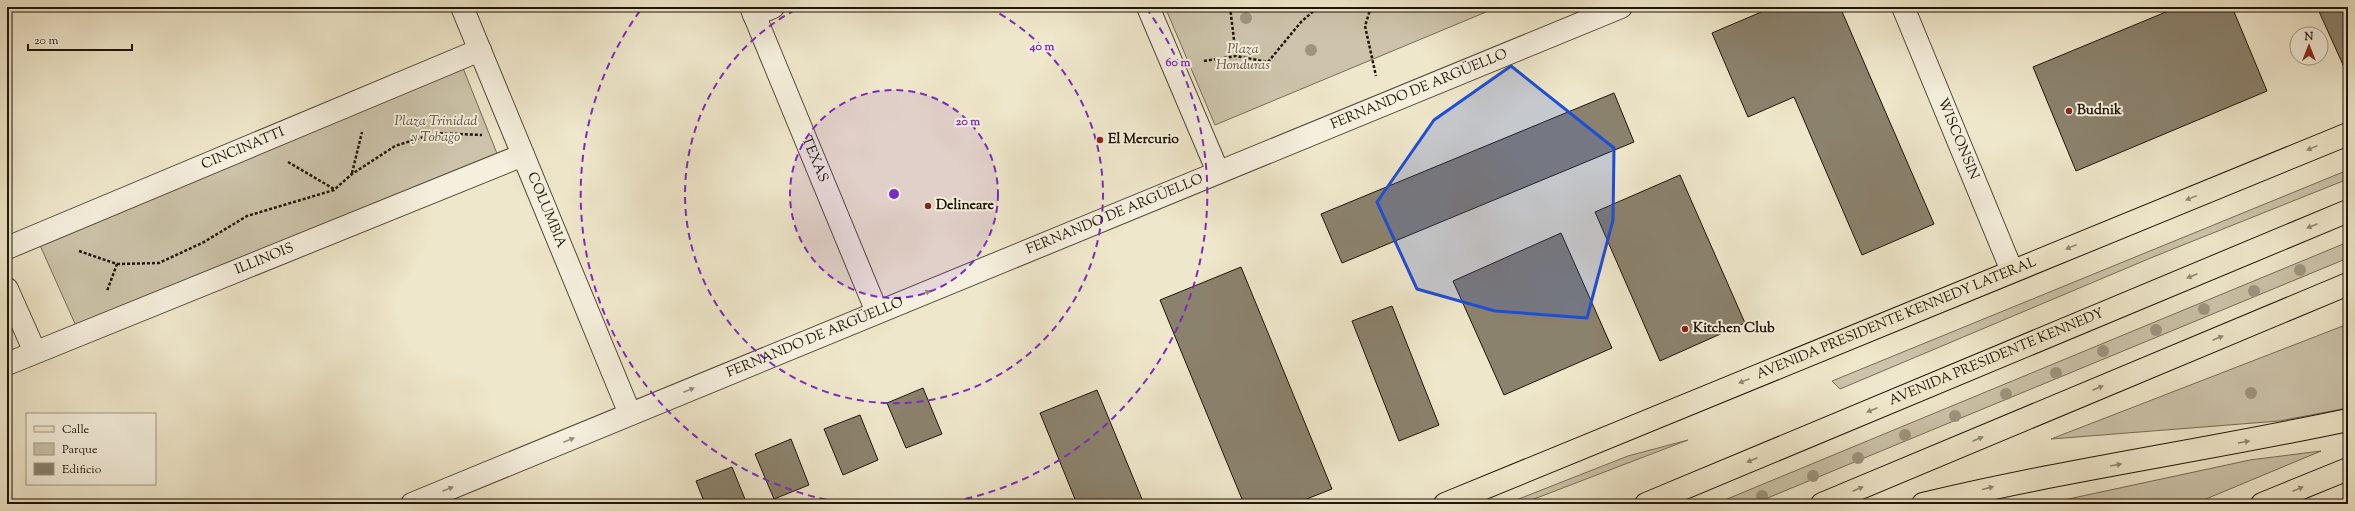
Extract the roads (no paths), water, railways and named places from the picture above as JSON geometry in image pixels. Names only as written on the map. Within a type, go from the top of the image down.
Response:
[{"type":"main road","name":"AVENIDA PRESIDENTE KENNEDY LATERAL","points":[[1445,504],[2348,134]]},
{"type":"main road","name":"AVENIDA PRESIDENTE KENNEDY","points":[[1646,504],[2348,211]]},
{"type":"main road","points":[[1822,504],[2348,284]]},
{"type":"main road","points":[[1923,504],[2001,485],[2242,443],[2348,420]]},
{"type":"main road","points":[[2262,504],[2348,469]]},
{"type":"street","name":"COLUMBIA","points":[[462,7],[630,414]]},
{"type":"street","name":"FERNANDO DE ARGÜELLO","points":[[1148,7],[1172,67],[1218,172]]},
{"type":"street","name":"FERNANDO DE ARGÜELLO","points":[[412,504],[1620,7]]},
{"type":"street","name":"WISCONSIN","points":[[1903,7],[2012,271]]},
{"type":"street","name":"TEXAS","points":[[760,10],[877,312]]},
{"type":"street","name":"CINCINATTI","points":[[7,248],[480,50]]},
{"type":"street","name":"ILLINOIS","points":[[7,364],[93,329],[520,147]]},
{"type":"street","points":[[7,289],[35,352]]},
{"type":"place","name":"Budnik","points":[[2069,111]]},
{"type":"place","name":"El Mercurio","points":[[1100,140]]},
{"type":"place","name":"Delineare","points":[[928,206]]},
{"type":"place","name":"Kitchen Club","points":[[1685,329]]},
{"type":"park label","name":"Plaza Honduras","points":[[1243,58]]},
{"type":"park label","name":"Plaza Trinidad y Tobago","points":[[436,130]]}]
